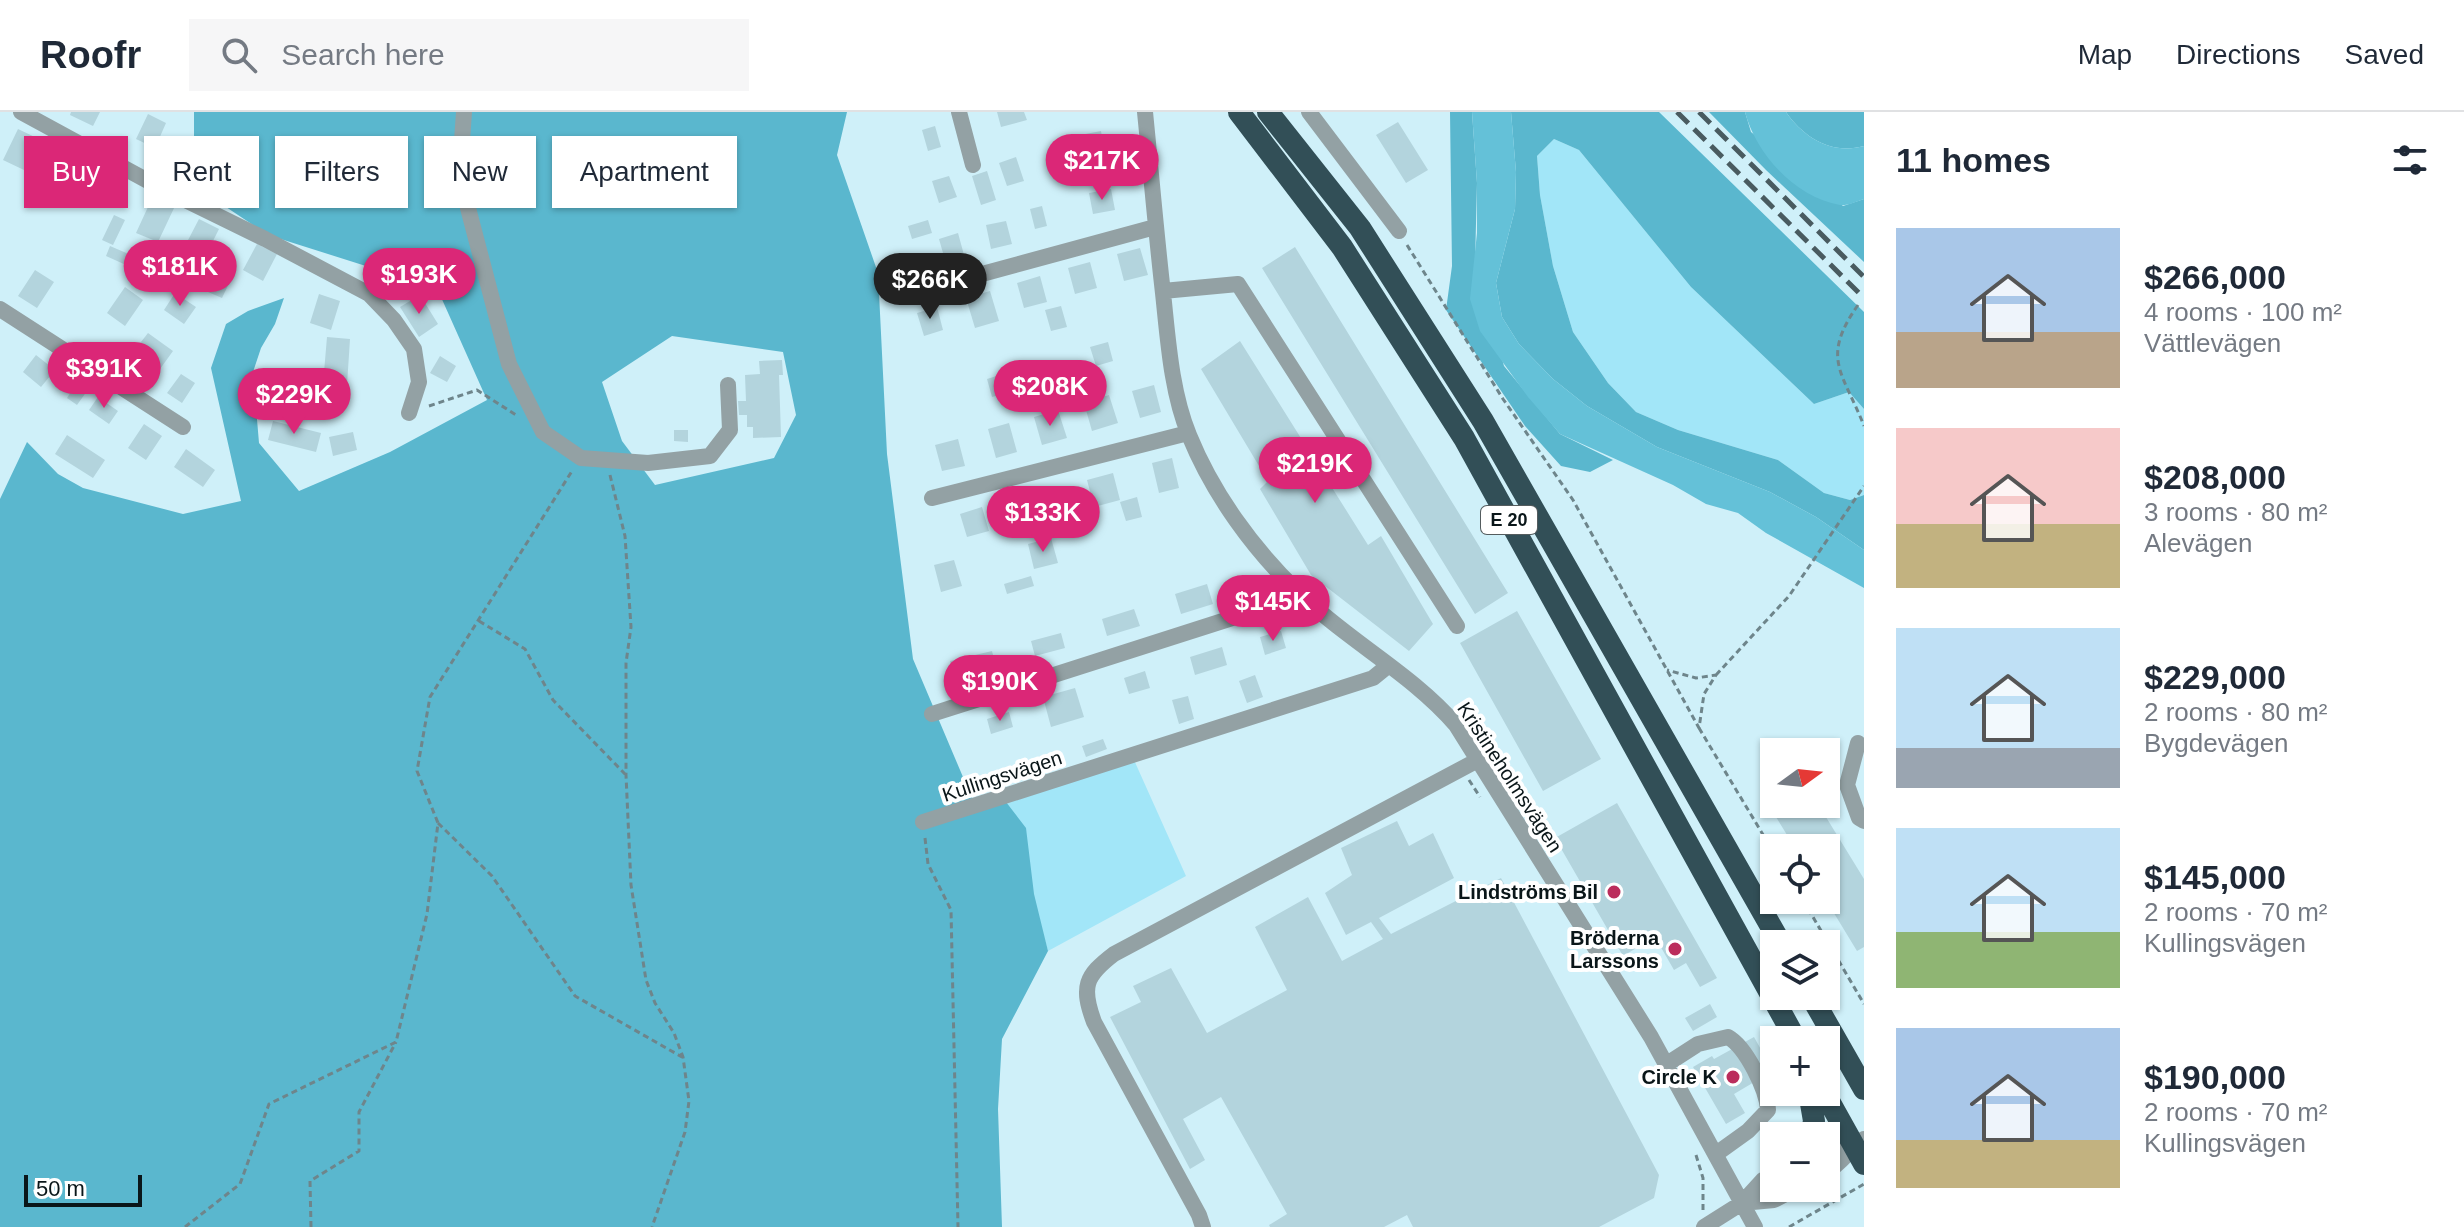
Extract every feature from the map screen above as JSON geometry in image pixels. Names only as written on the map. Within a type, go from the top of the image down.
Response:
[{"type":"highway","name":"E 20","points":[[1239,112],[1342,247],[1464,438],[1788,1026]]},
{"type":"highway","name":"E 20","points":[[1268,112],[1360,228],[1483,421],[1773,930]]},
{"type":"highway","points":[[1819,1010],[1864,1089]]},
{"type":"highway","points":[[1833,1106],[1861,1150]]},
{"type":"street","points":[[21,112],[159,187],[369,294],[394,320],[414,349],[419,382],[409,413]]},
{"type":"street","points":[[464,112],[461,155],[468,208],[509,364],[543,432],[581,458],[648,463],[710,456],[730,430],[728,385]]},
{"type":"street","points":[[959,112],[973,165]]},
{"type":"street","name":"Kristineholmsvägen","points":[[1145,112],[1169,349],[1188,433],[1211,481],[1237,521],[1301,596],[1438,704],[1456,725],[1667,1064],[1755,1227]]},
{"type":"street","points":[[1309,112],[1399,231]]},
{"type":"street","points":[[912,293],[1155,227]]},
{"type":"street","points":[[1163,291],[1238,284],[1457,626]]},
{"type":"street","points":[[0,309],[183,427]]},
{"type":"street","points":[[932,498],[1188,433]]},
{"type":"street","points":[[932,714],[1301,596]]},
{"type":"street","name":"Kullingsvägen","points":[[923,822],[1373,678],[1389,665]]},
{"type":"street","points":[[1858,743],[1847,785],[1859,818],[1864,821]]},
{"type":"street","points":[[1203,1227],[1094,1022],[1086,1000],[1088,979],[1114,954],[1478,760]]},
{"type":"street","points":[[1667,1064],[1698,1044],[1728,1037],[1736,1041],[1760,1083],[1767,1096],[1768,1110],[1748,1131],[1716,1154]]},
{"type":"street","points":[[1840,1148],[1861,1150]]},
{"type":"street","points":[[1840,1165],[1861,1150]]},
{"type":"street","points":[[1704,1227],[1742,1203],[1760,1183]]},
{"type":"street","points":[[1742,1203],[1760,1201]]},
{"type":"path","points":[[1399,231],[1503,399],[1573,500],[1699,728],[1763,834]]},
{"type":"path","points":[[1858,305],[1839,337],[1836,355],[1864,426]]},
{"type":"path","points":[[409,413],[477,390],[516,415]]},
{"type":"path","points":[[581,458],[430,697],[417,771],[438,823],[492,876],[575,996],[683,1057]]},
{"type":"path","points":[[606,460],[625,536],[631,627],[626,663],[626,775],[631,885],[646,980],[683,1057],[689,1101],[685,1132],[652,1227]]},
{"type":"path","points":[[1699,728],[1704,694],[1716,675],[1789,596],[1864,486]]},
{"type":"path","points":[[479,621],[525,649],[553,700],[626,775]]},
{"type":"path","points":[[1667,670],[1696,678],[1716,675]]},
{"type":"path","name":"Kullingsvägen","points":[[923,822],[928,864],[951,910],[958,1227]]},
{"type":"path","points":[[311,1227],[310,1181],[359,1151],[359,1112],[396,1042],[427,914],[438,823]]},
{"type":"path","points":[[1811,914],[1864,1004]]},
{"type":"path","points":[[185,1227],[240,1184],[269,1104],[396,1042]]},
{"type":"path","points":[[1789,1227],[1864,1184]]},
{"type":"shaded area","points":[[194,112],[847,112],[837,155],[878,273],[887,454],[913,659],[974,803],[1006,802],[1026,828],[1034,894],[1048,951],[1002,1039],[998,1109],[1002,1227],[0,1227],[0,499],[27,442],[58,474],[83,488],[183,514],[241,501],[211,368],[226,324],[248,311],[284,298],[253,372],[259,443],[299,491],[390,452],[487,400],[428,268],[369,267],[268,235],[228,208],[259,208],[259,136],[194,136]],"holes":[[[672,336],[783,352],[796,415],[774,458],[655,485],[622,441],[602,382]]]},
{"type":"shaded area","points":[[1450,112],[1472,112],[1477,183],[1475,264],[1504,366],[1560,434],[1613,460],[1590,472],[1561,466],[1525,426],[1446,310],[1452,266]]},
{"type":"shaded area","points":[[1472,112],[1511,112],[1516,172],[1515,209],[1496,283],[1502,317],[1519,344],[1553,379],[1587,406],[1657,447],[1770,492],[1816,517],[1864,550],[1864,588],[1766,533],[1738,513],[1706,504],[1673,485],[1560,434],[1528,397],[1480,331],[1470,299],[1477,233]]},
{"type":"shaded area","points":[[1511,112],[1659,112],[1864,312],[1864,409],[1849,392],[1814,404],[1691,287],[1579,150],[1554,139],[1537,156],[1540,195],[1553,266],[1573,332],[1608,383],[1636,412],[1678,430],[1778,460],[1824,493],[1850,500],[1864,495],[1864,550],[1816,517],[1770,492],[1657,447],[1587,406],[1553,379],[1519,344],[1502,317],[1496,283],[1515,209],[1516,172]]},
{"type":"shaded area","points":[[1709,112],[1745,112],[1751,132],[1843,206],[1864,199],[1864,262],[1766,170]]},
{"type":"shaded area","points":[[1745,112],[1786,112],[1801,130],[1820,142],[1841,148],[1864,146],[1864,199],[1840,205],[1808,193],[1793,183],[1768,158],[1750,128]]},
{"type":"shaded area","points":[[1786,112],[1864,112],[1864,146],[1841,148],[1820,142],[1801,130]]},
{"type":"shaded area","points":[[1554,139],[1579,150],[1691,287],[1814,404],[1849,392],[1864,409],[1864,495],[1850,500],[1824,493],[1778,460],[1678,430],[1636,412],[1608,383],[1573,332],[1553,266],[1540,195],[1537,156]]},
{"type":"shaded area","points":[[1134,760],[1186,876],[1048,951],[1006,802]]},
{"type":"building","points":[[71,112],[100,112],[93,126],[70,115]]},
{"type":"building","points":[[997,112],[1024,112],[1027,120],[1001,127]]},
{"type":"building","points":[[148,114],[166,123],[160,136],[144,136],[144,143],[136,139]]},
{"type":"building","points":[[1398,122],[1428,170],[1406,183],[1376,135]]},
{"type":"building","points":[[935,126],[941,147],[928,151],[922,130]]},
{"type":"building","points":[[18,129],[33,136],[24,136],[24,170],[3,160]]},
{"type":"building","points":[[1101,131],[1105,153],[1074,159],[1070,137]]},
{"type":"building","points":[[1016,157],[1024,181],[1007,186],[999,163]]},
{"type":"building","points":[[987,171],[996,200],[981,205],[972,176]]},
{"type":"building","points":[[949,176],[957,197],[939,203],[932,181]]},
{"type":"building","points":[[1111,189],[1115,210],[1093,214],[1089,193]]},
{"type":"building","points":[[1042,206],[1047,226],[1035,229],[1030,209]]},
{"type":"building","points":[[147,208],[174,208],[158,242],[136,233]]},
{"type":"building","points":[[114,215],[125,220],[113,245],[102,240]]},
{"type":"building","points":[[199,219],[219,229],[206,255],[186,244]]},
{"type":"building","points":[[928,220],[932,233],[912,239],[908,226]]},
{"type":"building","points":[[1006,221],[1012,244],[991,249],[986,225]]},
{"type":"building","points":[[958,233],[964,255],[945,260],[939,239]]},
{"type":"building","points":[[257,244],[277,254],[263,281],[243,270]]},
{"type":"building","points":[[110,246],[131,255],[126,265],[106,256]]},
{"type":"building","points":[[1295,247],[1508,593],[1475,614],[1262,268]]},
{"type":"building","points":[[1140,248],[1148,275],[1124,281],[1117,254]]},
{"type":"building","points":[[1090,262],[1097,288],[1075,294],[1068,268]]},
{"type":"building","points":[[221,264],[235,271],[222,298],[208,292]]},
{"type":"building","points":[[35,270],[54,282],[37,308],[18,296]]},
{"type":"building","points":[[1040,276],[1047,302],[1024,308],[1017,283]]},
{"type":"building","points":[[125,287],[143,300],[125,326],[107,313]]},
{"type":"building","points":[[990,291],[999,321],[975,328],[966,298]]},
{"type":"building","points":[[175,293],[196,307],[184,324],[164,310]]},
{"type":"building","points":[[319,294],[340,301],[331,330],[310,323]]},
{"type":"building","points":[[420,295],[438,324],[419,337],[400,307]]},
{"type":"building","points":[[1061,306],[1067,327],[1051,331],[1045,310]]},
{"type":"building","points":[[937,307],[943,330],[924,336],[917,313]]},
{"type":"building","points":[[148,333],[173,351],[160,369],[134,351]]},
{"type":"building","points":[[327,337],[350,339],[347,385],[323,384]]},
{"type":"building","points":[[1240,341],[1368,545],[1381,536],[1433,624],[1409,651],[1311,575],[1260,489],[1268,481],[1201,369]]},
{"type":"building","points":[[1108,342],[1113,361],[1096,366],[1090,347]]},
{"type":"building","points":[[36,355],[55,370],[41,387],[23,372]]},
{"type":"building","points":[[440,356],[456,366],[447,382],[430,373]]},
{"type":"building","points":[[782,360],[783,375],[779,375],[781,437],[753,438],[753,427],[747,427],[747,415],[739,415],[738,401],[746,401],[745,375],[760,374],[759,361]]},
{"type":"building","points":[[1006,373],[1012,392],[992,397],[987,379]]},
{"type":"building","points":[[181,374],[195,383],[182,403],[167,393]]},
{"type":"building","points":[[76,384],[87,391],[77,405],[67,398]]},
{"type":"building","points":[[1154,385],[1161,412],[1140,418],[1132,391]]},
{"type":"building","points":[[1030,388],[1036,407],[1018,412],[1013,394]]},
{"type":"building","points":[[1109,395],[1118,423],[1092,431],[1084,403]]},
{"type":"building","points":[[98,397],[118,411],[109,424],[89,410]]},
{"type":"building","points":[[1058,410],[1067,438],[1042,445],[1034,417]]},
{"type":"building","points":[[273,421],[321,433],[316,452],[268,440]]},
{"type":"building","points":[[1009,423],[1017,452],[996,458],[988,429]]},
{"type":"building","points":[[144,424],[162,436],[146,460],[128,448]]},
{"type":"building","points":[[674,430],[688,430],[688,442],[674,441]]},
{"type":"building","points":[[353,432],[357,450],[333,456],[329,437]]},
{"type":"building","points":[[67,435],[105,460],[93,478],[55,454]]},
{"type":"building","points":[[958,439],[965,466],[942,471],[935,445]]},
{"type":"building","points":[[186,449],[215,470],[203,487],[174,467]]},
{"type":"building","points":[[1172,458],[1179,488],[1159,493],[1152,463]]},
{"type":"building","points":[[1113,473],[1120,500],[1094,507],[1087,480]]},
{"type":"building","points":[[1060,486],[1066,509],[1045,515],[1039,492]]},
{"type":"building","points":[[1137,497],[1142,517],[1126,521],[1120,502]]},
{"type":"building","points":[[982,507],[989,531],[967,537],[960,514]]},
{"type":"building","points":[[1051,538],[1058,563],[1034,569],[1028,544]]},
{"type":"building","points":[[954,560],[962,586],[941,592],[934,565]]},
{"type":"building","points":[[1248,575],[1252,593],[1229,599],[1225,581]]},
{"type":"building","points":[[1031,576],[1034,586],[1007,594],[1004,584]]},
{"type":"building","points":[[1207,584],[1213,604],[1181,614],[1175,594]]},
{"type":"building","points":[[1134,609],[1140,626],[1107,636],[1102,619]]},
{"type":"building","points":[[1517,611],[1601,759],[1543,791],[1460,643]]},
{"type":"building","points":[[1281,631],[1286,648],[1265,655],[1260,637]]},
{"type":"building","points":[[1061,633],[1065,648],[1035,656],[1031,641]]},
{"type":"building","points":[[1222,647],[1227,665],[1195,675],[1190,657]]},
{"type":"building","points":[[992,651],[996,667],[954,678],[950,661]]},
{"type":"building","points":[[1145,671],[1150,688],[1129,694],[1124,678]]},
{"type":"building","points":[[1255,675],[1263,697],[1247,703],[1239,681]]},
{"type":"building","points":[[1075,688],[1084,717],[1051,727],[1043,697]]},
{"type":"building","points":[[1188,696],[1194,719],[1179,724],[1172,700]]},
{"type":"building","points":[[1009,712],[1013,727],[991,734],[987,719]]},
{"type":"building","points":[[1103,739],[1107,749],[1086,757],[1082,746]]},
{"type":"building","points":[[1617,803],[1717,978],[1700,987],[1686,963],[1674,970],[1655,937],[1623,956],[1555,838]]},
{"type":"building","points":[[1777,818],[1827,818],[1836,834],[1786,834]]},
{"type":"building","points":[[1397,821],[1409,846],[1433,833],[1454,878],[1379,918],[1391,934],[1501,878],[1659,1175],[1654,1198],[1599,1227],[1413,1227],[1407,1215],[1384,1227],[1270,1227],[1287,1214],[1221,1097],[1183,1119],[1205,1160],[1190,1169],[1110,1017],[1141,1002],[1133,986],[1171,968],[1207,1033],[1287,990],[1255,927],[1308,897],[1342,961],[1383,939],[1371,922],[1346,935],[1325,893],[1352,875],[1341,848]]},
{"type":"building","points":[[1840,840],[1864,879],[1864,947],[1857,951],[1835,914],[1840,914]]},
{"type":"building","points":[[1710,1004],[1717,1017],[1693,1031],[1685,1018]]},
{"type":"building","points":[[1754,1037],[1760,1048],[1760,1079],[1734,1094],[1745,1113],[1726,1124],[1693,1067],[1712,1056],[1714,1059]]},
{"type":"railway","points":[[1677,112],[1864,298]]},
{"type":"railway","points":[[1699,112],[1864,277]]},
{"type":"place","name":"Lindströms Bil","points":[[1614,892]]},
{"type":"place","name":"Bröderna Larssons","points":[[1675,949]]},
{"type":"place","name":"Circle K","points":[[1733,1077]]}]
